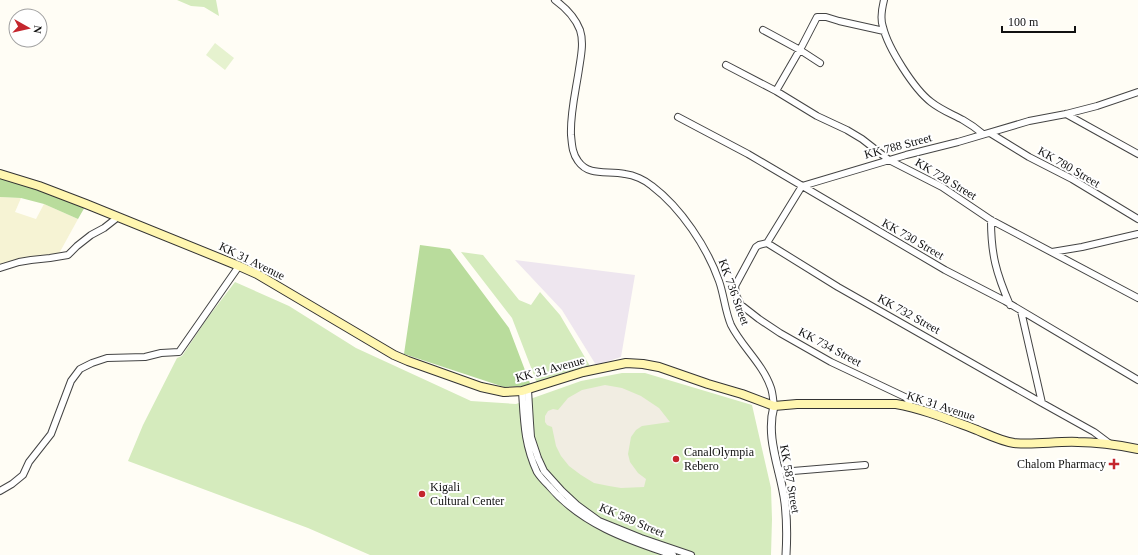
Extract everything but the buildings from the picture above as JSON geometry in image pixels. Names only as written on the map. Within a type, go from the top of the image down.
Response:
[{"type":"main road","name":"KK 31 Avenue","points":[[0,174],[40,186],[239,266],[290,293],[394,355],[481,387],[504,392],[525,390],[608,366],[626,363],[643,364],[659,367],[774,406],[797,404],[896,404],[910,406],[995,438],[1014,442],[1035,444],[1078,442],[1110,444],[1138,449]]},
{"type":"street","name":"KK 736 Street","points":[[556,0],[565,7],[575,21],[580,31],[582,42],[582,53],[572,113],[571,130],[574,154],[585,168],[600,173],[616,172],[636,177],[652,186],[678,211],[704,247],[713,265],[731,324],[754,359],[762,368],[772,389],[774,406]]},
{"type":"street","points":[[884,0],[882,14],[884,31],[898,61],[914,83],[930,101],[941,109],[965,121],[983,134]]},
{"type":"street","points":[[776,91],[818,17],[884,31]]},
{"type":"street","points":[[763,30],[800,50],[820,63]]},
{"type":"street","name":"KK 728 Street","points":[[726,65],[776,91],[817,116],[847,130],[862,139],[889,160],[942,187],[991,220],[1138,298]]},
{"type":"street","name":"KK 788 Street","points":[[802,186],[1029,121],[1066,114],[1137,93]]},
{"type":"street","points":[[1066,114],[1138,154]]},
{"type":"street","name":"KK 730 Street","points":[[678,117],[748,154],[945,270],[1021,311],[1138,380]]},
{"type":"street","name":"KK 780 Street","points":[[990,133],[1072,179],[1138,220]]},
{"type":"street","points":[[724,298],[735,290],[738,279],[753,252],[760,245],[767,242],[802,186]]},
{"type":"street","points":[[0,268],[31,260],[68,255],[91,235],[104,228],[118,217]]},
{"type":"street","points":[[991,220],[991,244],[995,264],[1000,282],[1010,305]]},
{"type":"street","points":[[1051,252],[1082,247],[1138,234]]},
{"type":"street","name":"KK 732 Street","points":[[767,242],[838,287],[1094,432],[1110,444]]},
{"type":"street","points":[[0,491],[23,475],[29,462],[51,434],[71,381],[80,369],[107,358],[145,357],[161,353],[179,352],[239,266]]},
{"type":"street","name":"KK 734 Street","points":[[735,290],[741,305],[780,333],[831,362],[905,397],[910,406]]},
{"type":"street","points":[[1021,311],[1042,403]]},
{"type":"street","name":"KK 589 Street","points":[[525,390],[524,428],[529,451],[538,474],[557,496],[574,511],[597,525],[624,537],[673,555]]},
{"type":"street","name":"KK 589 Street","points":[[525,390],[530,430],[538,458],[544,471],[562,491],[577,505],[600,520],[641,538],[690,555]]},
{"type":"street","name":"KK 587 Street","points":[[774,406],[771,416],[771,430],[785,503],[786,555]]},
{"type":"street","points":[[778,470],[793,471],[865,465]]},
{"type":"shaded area","points":[[0,197],[21,198],[15,212],[36,219],[44,204],[78,219],[56,259],[32,261],[0,270]]},
{"type":"shaded area","points":[[515,260],[635,275],[621,357],[596,365],[562,310]]},
{"type":"shaded area","points":[[605,385],[622,388],[641,396],[659,408],[670,422],[642,426],[636,430],[631,437],[628,454],[630,462],[638,473],[646,479],[644,487],[621,488],[609,486],[594,483],[581,475],[569,466],[561,456],[556,446],[552,427],[547,425],[545,422],[545,416],[548,411],[553,409],[558,410],[568,398],[582,390]]},
{"type":"green space","points":[[177,0],[216,0],[219,16],[204,7],[191,6]]},
{"type":"green space","points":[[215,43],[234,58],[225,70],[206,55]]},
{"type":"green space","points":[[0,176],[86,205],[78,219],[44,204],[21,198],[0,197]]},
{"type":"green space","points":[[420,245],[450,249],[509,328],[531,386],[504,387],[404,354]]},
{"type":"green space","points":[[461,252],[483,255],[519,300],[531,305],[540,292],[560,315],[590,366],[537,383],[512,318]]},
{"type":"green space","points":[[235,282],[289,306],[356,348],[471,401],[516,404],[581,381],[622,373],[645,373],[752,405],[771,488],[771,555],[370,555],[308,528],[128,461],[143,425],[177,358],[182,356],[206,320]]},
{"type":"place","name":"CanalOlympia Rebero","points":[[676,459]]},
{"type":"place","name":"Chalom Pharmacy","points":[[1114,464]]},
{"type":"place","name":"Kigali Cultural Center","points":[[422,494]]}]
